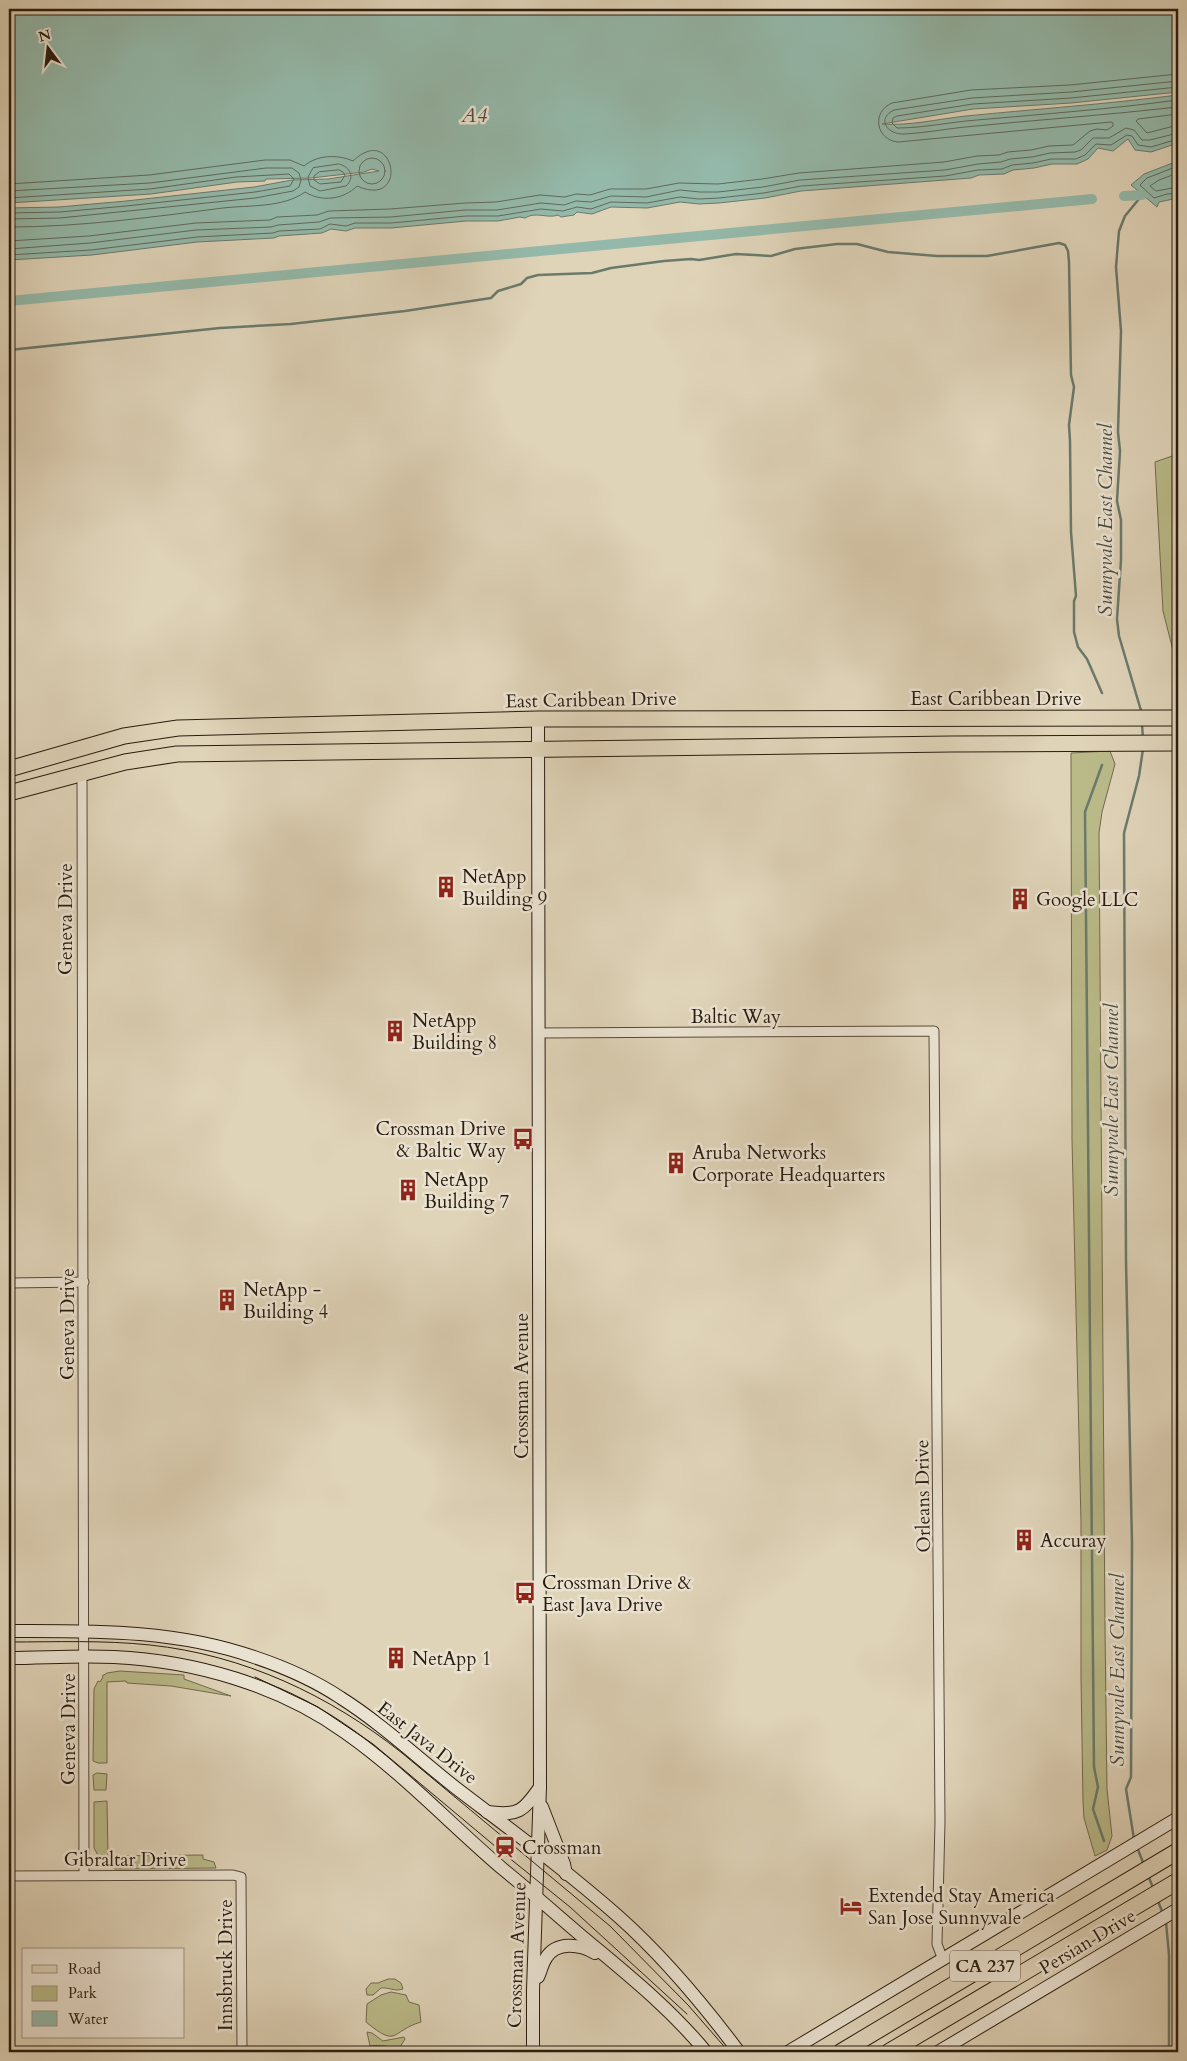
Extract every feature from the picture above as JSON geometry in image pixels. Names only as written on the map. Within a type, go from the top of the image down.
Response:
[{"type":"highway","name":"CA 237","points":[[841,2052],[1178,1851]]},
{"type":"highway","name":"CA 237","points":[[889,2052],[1172,1884]]},
{"type":"main road","name":"East Caribbean Drive","points":[[9,769],[124,736],[178,728],[538,719],[1178,718]]},
{"type":"main road","name":"Crossman Avenue","points":[[534,2052],[540,1800],[538,719]]},
{"type":"main road","points":[[9,793],[125,762],[177,754],[1178,743]]},
{"type":"main road","name":"East Java Drive","points":[[9,1631],[84,1631],[161,1635],[206,1644],[252,1656],[298,1674],[342,1698],[389,1733],[619,1918],[684,1983],[739,2052]]},
{"type":"main road","points":[[9,1658],[121,1657],[190,1666],[246,1682],[308,1710],[344,1732],[378,1758],[485,1853],[623,1970],[682,2025],[706,2052]]},
{"type":"main road","points":[[487,1812],[517,1813],[529,1804],[540,1787]]},
{"type":"main road","points":[[540,1800],[566,1874]]},
{"type":"main road","points":[[788,2052],[1178,1818]]},
{"type":"main road","name":"Persian Drive","points":[[938,2052],[1176,1910]]},
{"type":"main road","points":[[534,1990],[545,1959],[553,1951],[567,1946],[587,1948],[623,1970]]},
{"type":"street","name":"Geneva Drive","points":[[82,773],[84,1875]]},
{"type":"street","name":"Baltic Way","points":[[539,1033],[934,1031]]},
{"type":"street","name":"Orleans Drive","points":[[934,1031],[940,1822],[938,1944],[943,1960]]},
{"type":"street","points":[[9,1283],[84,1282]]},
{"type":"street","name":"Gibraltar Drive","points":[[9,1876],[233,1875],[241,1877]]},
{"type":"street","name":"Innsbruck Drive","points":[[241,1877],[242,2052]]},
{"type":"green space","points":[[1178,454],[1178,670],[1163,611],[1155,462]]},
{"type":"green space","points":[[1110,751],[1115,764],[1102,812],[1099,833],[1107,1789],[1112,1836],[1107,1850],[1095,1856],[1084,1818],[1083,1802],[1081,1522],[1072,1140],[1071,753]]},
{"type":"green space","points":[[120,1671],[184,1675],[184,1679],[231,1696],[171,1686],[127,1683],[126,1681],[107,1682],[107,1763],[98,1763],[93,1761],[94,1689],[102,1676],[107,1673]]},
{"type":"green space","points":[[97,1773],[107,1774],[106,1790],[94,1790],[93,1775]]},
{"type":"green space","points":[[107,1801],[108,1856],[203,1855],[203,1859],[214,1862],[216,1868],[115,1869],[101,1861],[94,1848],[94,1802]]},
{"type":"green space","points":[[388,1979],[395,1979],[401,1983],[403,1989],[381,1988],[373,1995],[367,1995],[366,1989],[371,1983],[378,1983]]},
{"type":"green space","points":[[391,1992],[406,1995],[409,2002],[419,2005],[421,2022],[394,2036],[384,2035],[366,2022],[367,2004],[381,1995]]},
{"type":"green space","points":[[367,2032],[372,2033],[383,2041],[404,2037],[405,2039],[400,2047],[370,2046]]},
{"type":"water","name":"A4","points":[[9,9],[1178,9],[1178,92],[1071,103],[973,109],[882,124],[914,123],[1178,95],[1178,143],[1151,152],[1135,150],[1128,139],[1113,151],[1098,148],[1088,159],[1077,164],[1052,164],[1013,170],[1004,174],[979,175],[971,178],[801,191],[765,198],[719,203],[699,204],[680,202],[647,208],[611,207],[592,214],[577,212],[574,215],[561,217],[558,215],[533,215],[525,218],[520,217],[498,221],[466,221],[391,228],[355,228],[346,231],[331,229],[322,233],[274,238],[197,242],[92,255],[9,260],[9,208],[59,207],[126,201],[254,187],[292,180],[328,179],[379,171],[372,169],[364,172],[311,178],[266,179],[265,181],[237,182],[151,194],[9,203]]},
{"type":"water","points":[[1178,161],[1178,198],[1159,202],[1157,207],[1131,185],[1144,174]]},
{"type":"waterway","name":"Sunnyvale East Channel","points":[[1142,714],[1119,636],[1117,619],[1121,560],[1121,520],[1117,501],[1120,451],[1118,432],[1121,331],[1116,267],[1119,231],[1125,216],[1143,194]]},
{"type":"waterway","points":[[1124,196],[1142,195]]},
{"type":"waterway","points":[[9,301],[1092,199]]},
{"type":"waterway","points":[[9,350],[220,328],[291,324],[405,311],[491,298],[498,291],[521,284],[527,278],[538,275],[592,273],[611,268],[664,261],[699,260],[736,254],[771,256],[795,249],[837,244],[857,244],[888,252],[937,256],[987,256],[1059,243],[1065,245],[1068,251],[1071,375],[1074,387],[1069,425],[1071,532],[1076,596],[1074,601],[1074,632],[1078,647],[1087,659],[1102,693]]},
{"type":"waterway","name":"Sunnyvale East Channel","points":[[1142,724],[1143,739]]},
{"type":"waterway","name":"Sunnyvale East Channel","points":[[1134,1839],[1126,1789],[1131,1777],[1132,1544],[1126,1261],[1124,833],[1139,776],[1143,749]]},
{"type":"waterway","points":[[1102,765],[1085,812],[1094,1767],[1098,1787],[1093,1809],[1104,1841]]},
{"type":"waterway","name":"Sunnyvale East Channel","points":[[1137,1847],[1144,1865]]},
{"type":"waterway","name":"Sunnyvale East Channel","points":[[1148,1875],[1153,1888]]},
{"type":"waterway","name":"Sunnyvale East Channel","points":[[1158,1901],[1163,1914]]},
{"type":"waterway","name":"Sunnyvale East Channel","points":[[1166,1922],[1169,1955],[1169,2052]]},
{"type":"tram line","points":[[9,1642],[115,1642],[185,1650],[252,1668],[284,1681],[345,1713],[402,1753],[610,1926],[688,2005],[729,2052]]},
{"type":"tram line","points":[[255,1677],[318,1707],[373,1744],[570,1907],[687,2014]]},
{"type":"place","name":"NetApp Building 9","points":[[446,887]]},
{"type":"place","name":"Google LLC","points":[[1020,899]]},
{"type":"place","name":"NetApp Building 8","points":[[395,1031]]},
{"type":"place","name":"Crossman Drive & Baltic Way","points":[[523,1139]]},
{"type":"place","name":"Aruba Networks Corporate Headquarters","points":[[676,1163]]},
{"type":"place","name":"NetApp Building 7","points":[[408,1190]]},
{"type":"place","name":"NetApp - Building 4","points":[[227,1300]]},
{"type":"place","name":"Accuray","points":[[1024,1540]]},
{"type":"place","name":"Crossman Drive & East Java Drive","points":[[525,1593]]},
{"type":"place","name":"NetApp 1","points":[[396,1658]]},
{"type":"place","name":"Crossman","points":[[505,1847]]},
{"type":"place","name":"Extended Stay America San Jose Sunnyvale","points":[[851,1906]]}]
